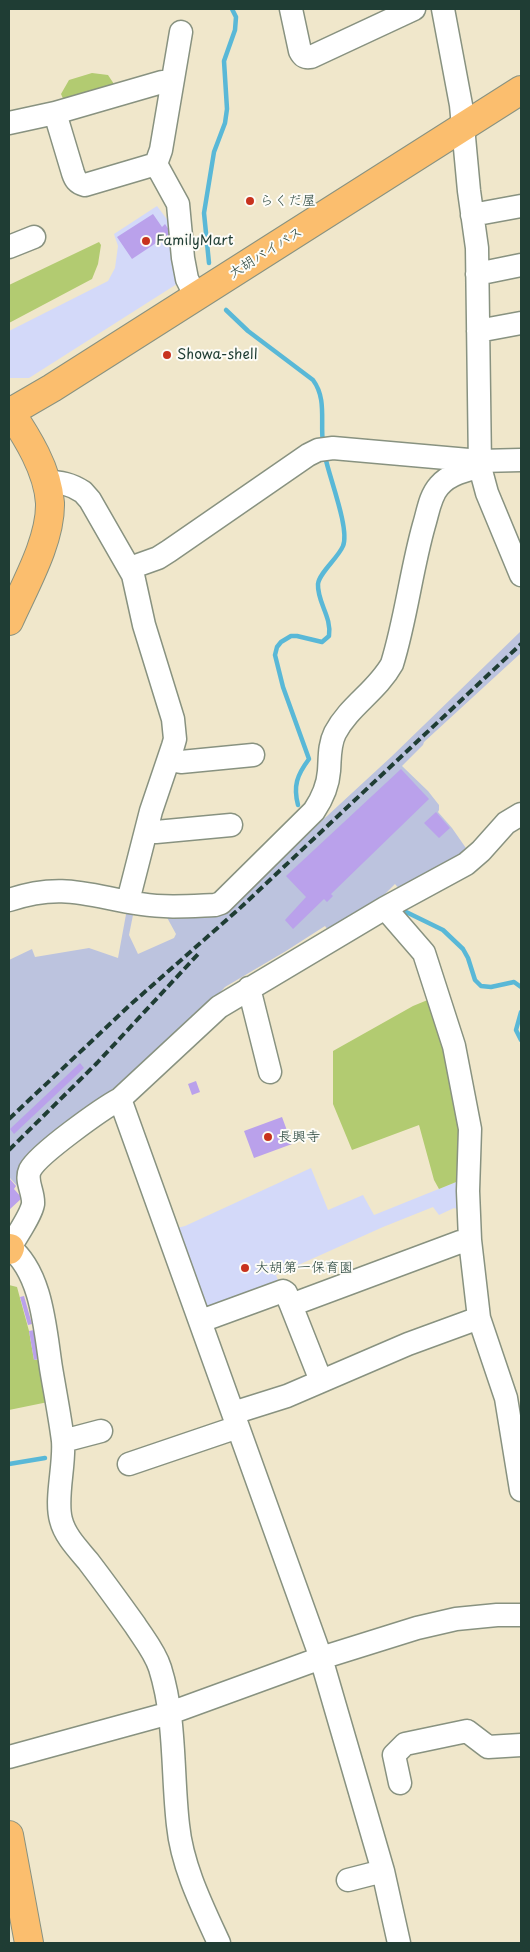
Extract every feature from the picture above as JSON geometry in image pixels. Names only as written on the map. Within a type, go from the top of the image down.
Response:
[{"type":"main road","name":"大胡バイパス","points":[[9,412],[61,383],[521,90]]},
{"type":"main road","points":[[9,412],[22,430],[46,482],[50,504],[44,537],[9,622]]},
{"type":"main road","points":[[9,1834],[29,1943]]},
{"type":"street","points":[[291,9],[300,52],[306,58],[414,9]]},
{"type":"street","points":[[443,9],[464,127],[477,248],[480,464],[487,493],[514,537],[521,575]]},
{"type":"street","points":[[181,32],[161,150],[156,164],[178,204],[187,279],[196,297]]},
{"type":"street","points":[[9,123],[55,113],[162,82],[172,83]]},
{"type":"street","points":[[55,113],[75,179],[80,184],[85,185],[156,164]]},
{"type":"street","points":[[472,215],[521,206]]},
{"type":"street","points":[[9,247],[34,237]]},
{"type":"street","points":[[477,274],[521,265]]},
{"type":"street","points":[[478,331],[521,323]]},
{"type":"street","points":[[130,568],[169,552],[308,456],[326,449],[480,464],[521,460]]},
{"type":"street","points":[[9,900],[24,895],[57,890],[73,891],[165,907],[215,905],[221,903],[314,811],[326,788],[330,747],[334,736],[346,716],[386,675],[392,664],[415,557],[432,496],[440,484],[448,478],[480,464]]},
{"type":"street","points":[[46,482],[62,482],[74,485],[83,492],[90,500],[130,568],[144,625],[172,719],[175,738],[146,831],[128,901]]},
{"type":"street","points":[[169,760],[181,762],[253,755]]},
{"type":"street","points":[[219,1943],[184,1858],[178,1826],[170,1713],[163,1679],[153,1651],[72,1541],[60,1519],[59,1495],[64,1453],[63,1441],[41,1304],[28,1269],[21,1258],[9,1248],[31,1210],[32,1199],[28,1175],[34,1164],[104,1107],[120,1099],[215,1010],[385,908],[466,864],[481,852],[506,823],[521,814]]},
{"type":"street","points":[[146,831],[156,832],[231,824]]},
{"type":"street","points":[[385,908],[424,953],[454,1046],[470,1129],[468,1191],[470,1240],[479,1318],[506,1398],[521,1484]]},
{"type":"street","points":[[249,988],[270,1072]]},
{"type":"street","points":[[120,1099],[136,1148],[201,1321],[321,1658],[383,1872],[400,1943]]},
{"type":"street","points":[[292,1305],[380,1271],[405,1264],[460,1242],[470,1240]]},
{"type":"street","points":[[201,1321],[283,1291],[292,1305],[321,1381]]},
{"type":"street","points":[[128,1464],[236,1420],[408,1344],[479,1318]]},
{"type":"street","points":[[63,1441],[101,1431]]},
{"type":"street","points":[[9,1757],[170,1713],[321,1658],[417,1628],[456,1618],[521,1615]]},
{"type":"street","points":[[400,1783],[394,1755],[405,1744],[467,1731],[488,1747],[521,1745]]},
{"type":"street","points":[[348,1880],[383,1872]]},
{"type":"shaded area","points":[[157,206],[169,222],[180,282],[29,378],[9,378],[9,331],[108,281],[115,268],[118,246],[114,234]]},
{"type":"shaded area","points":[[521,631],[521,653],[424,742],[402,766],[428,791],[439,805],[438,812],[468,851],[401,891],[395,884],[379,900],[331,934],[325,926],[225,987],[188,1027],[20,1189],[9,1177],[9,960],[32,949],[35,957],[89,948],[118,958],[127,909],[134,910],[129,935],[138,954],[174,938],[176,934],[164,912],[223,912],[391,757]]},
{"type":"shaded area","points":[[311,1168],[328,1210],[363,1195],[374,1215],[461,1180],[457,1209],[454,1208],[439,1215],[433,1207],[383,1227],[276,1275],[281,1288],[205,1314],[173,1229],[185,1226]]},
{"type":"green space","points":[[92,73],[108,75],[116,87],[65,103],[61,94],[69,80]]},
{"type":"green space","points":[[99,242],[101,245],[98,264],[92,279],[9,323],[9,285]]},
{"type":"green space","points":[[430,999],[446,1049],[463,1129],[461,1180],[439,1189],[434,1180],[419,1125],[352,1150],[333,1104],[333,1051],[413,1006]]},
{"type":"green space","points":[[9,1285],[17,1287],[29,1331],[34,1360],[41,1359],[48,1402],[9,1410]]},
{"type":"building","points":[[153,214],[162,227],[165,224],[171,233],[132,259],[117,237]]},
{"type":"building","points":[[401,769],[429,799],[331,894],[333,896],[327,902],[324,899],[293,929],[285,920],[306,897],[286,876]]},
{"type":"building","points":[[436,812],[450,828],[439,838],[424,823]]},
{"type":"building","points":[[80,1063],[84,1068],[14,1134],[10,1129]]},
{"type":"building","points":[[196,1081],[200,1092],[192,1095],[188,1084]]},
{"type":"building","name":"長興寺","points":[[282,1117],[292,1144],[254,1158],[244,1131]]},
{"type":"building","points":[[9,1178],[16,1186],[14,1189],[22,1198],[9,1210]]},
{"type":"building","points":[[24,1296],[32,1324],[28,1325],[20,1297]]},
{"type":"building","points":[[34,1330],[39,1359],[34,1360],[29,1331]]},
{"type":"waterway","points":[[209,263],[204,213],[214,152],[225,123],[227,109],[224,61],[235,30],[236,17],[232,9]]},
{"type":"waterway","points":[[226,310],[248,331],[313,380],[322,403],[323,444]]},
{"type":"waterway","points":[[298,805],[297,781],[309,759],[283,687],[275,655],[277,647],[281,642],[291,636],[322,642],[329,636],[328,622],[318,591],[318,584],[322,575],[341,551],[344,528],[325,456]]},
{"type":"waterway","points":[[402,910],[443,930],[463,949],[475,980],[481,986],[491,987],[514,982],[521,987]]},
{"type":"waterway","points":[[521,1012],[516,1030],[521,1040]]},
{"type":"waterway","points":[[9,1464],[45,1458]]},
{"type":"railway","points":[[9,1119],[130,1005],[239,909],[521,644]]},
{"type":"railway","points":[[9,1150],[97,1063],[200,952]]},
{"type":"place","name":"らくだ屋","points":[[250,201]]},
{"type":"place","name":"FamilyMart","points":[[146,241]]},
{"type":"place","name":"Showa-shell","points":[[167,355]]},
{"type":"place","name":"長興寺","points":[[268,1137]]},
{"type":"place","name":"大胡第一保育園","points":[[245,1268]]}]
